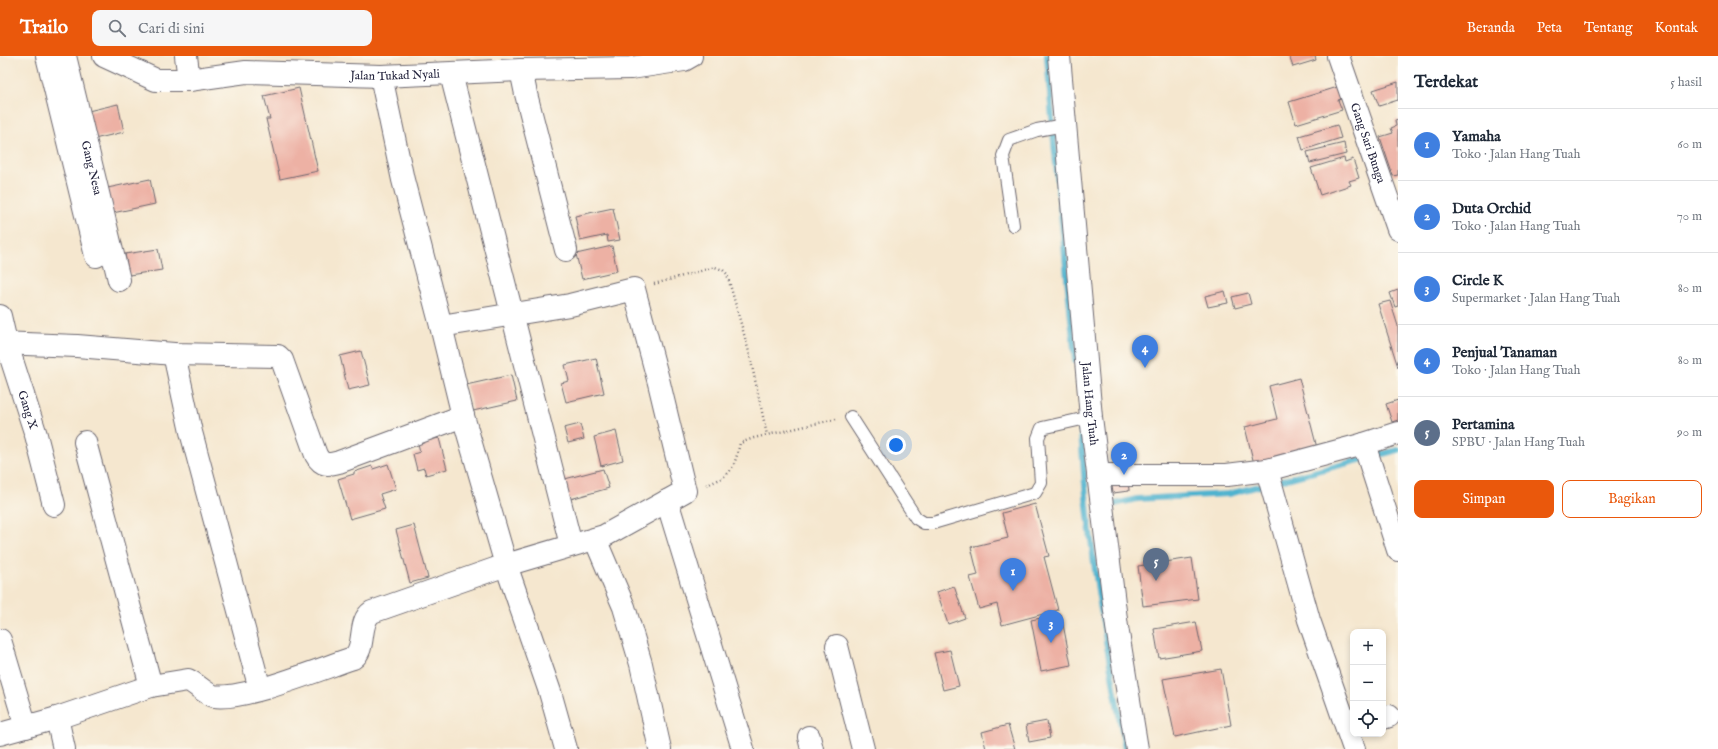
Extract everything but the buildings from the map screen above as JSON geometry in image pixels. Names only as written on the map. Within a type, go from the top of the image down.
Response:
[{"type":"street","points":[[47,56],[96,256]]},
{"type":"street","name":"Gang Nesa","points":[[65,56],[119,280]]},
{"type":"street","name":"Jalan Tukad Nyali","points":[[104,56],[156,80],[189,80],[246,72],[381,76],[521,70],[631,68],[684,60],[691,56]]},
{"type":"street","points":[[186,56],[189,80]]},
{"type":"street","name":"Jalan Hang Tuah","points":[[1059,56],[1091,417],[1116,619],[1137,749]]},
{"type":"street","name":"Gang Sari Bunga","points":[[1338,56],[1398,229]]},
{"type":"street","points":[[521,70],[566,250]]},
{"type":"street","points":[[450,74],[571,545]]},
{"type":"street","points":[[381,76],[403,180],[463,416],[506,565],[550,692],[566,749]]},
{"type":"street","points":[[441,326],[570,305],[634,289],[659,383],[676,496],[743,749]]},
{"type":"street","name":"Gang X","points":[[0,316],[3,342],[36,435],[54,505]]},
{"type":"street","points":[[3,342],[174,354],[276,355],[280,357],[316,456],[321,462],[326,464],[339,462],[463,416]]},
{"type":"street","points":[[174,354],[191,432],[260,689]]},
{"type":"street","points":[[1098,475],[1227,475],[1269,479],[1366,452],[1398,433]]},
{"type":"street","points":[[85,442],[151,686]]},
{"type":"street","points":[[1366,452],[1398,550]]},
{"type":"street","points":[[1269,479],[1309,620],[1350,733]]},
{"type":"street","points":[[0,734],[57,718],[151,686],[188,680],[210,695],[231,696],[260,689],[352,658],[359,651],[366,618],[372,612],[506,565],[595,539],[612,532],[676,496]]},
{"type":"street","points":[[595,539],[624,607],[641,664],[660,749]]},
{"type":"street","points":[[0,640],[26,727]]},
{"type":"street","points":[[837,646],[863,749]]},
{"type":"street","points":[[57,718],[64,749]]},
{"type":"lane","points":[[1014,225],[1003,156],[1009,140],[1037,130],[1064,125]]},
{"type":"lane","points":[[851,417],[916,518],[924,522],[933,523],[1035,493],[1041,483],[1038,438],[1042,428],[1091,417]]},
{"type":"path","points":[[634,289],[715,267],[723,270],[727,274],[749,352],[767,435]]},
{"type":"path","points":[[676,496],[721,480],[735,465],[740,443],[767,435],[851,417]]},
{"type":"waterway","points":[[1047,56],[1052,119]]},
{"type":"waterway","points":[[1053,132],[1075,360]]},
{"type":"waterway","points":[[1081,428],[1087,508],[1092,549],[1125,749]]},
{"type":"waterway","points":[[1110,505],[1137,499],[1229,494],[1398,450]]},
{"type":"place","name":"Penjual Tanaman","points":[[1145,368]]},
{"type":"place","name":"Duta Orchid","points":[[1124,475]]},
{"type":"place","name":"Pertamina","points":[[1156,581]]},
{"type":"place","name":"Yamaha","points":[[1013,591]]},
{"type":"place","name":"Circle K","points":[[1051,643]]}]
